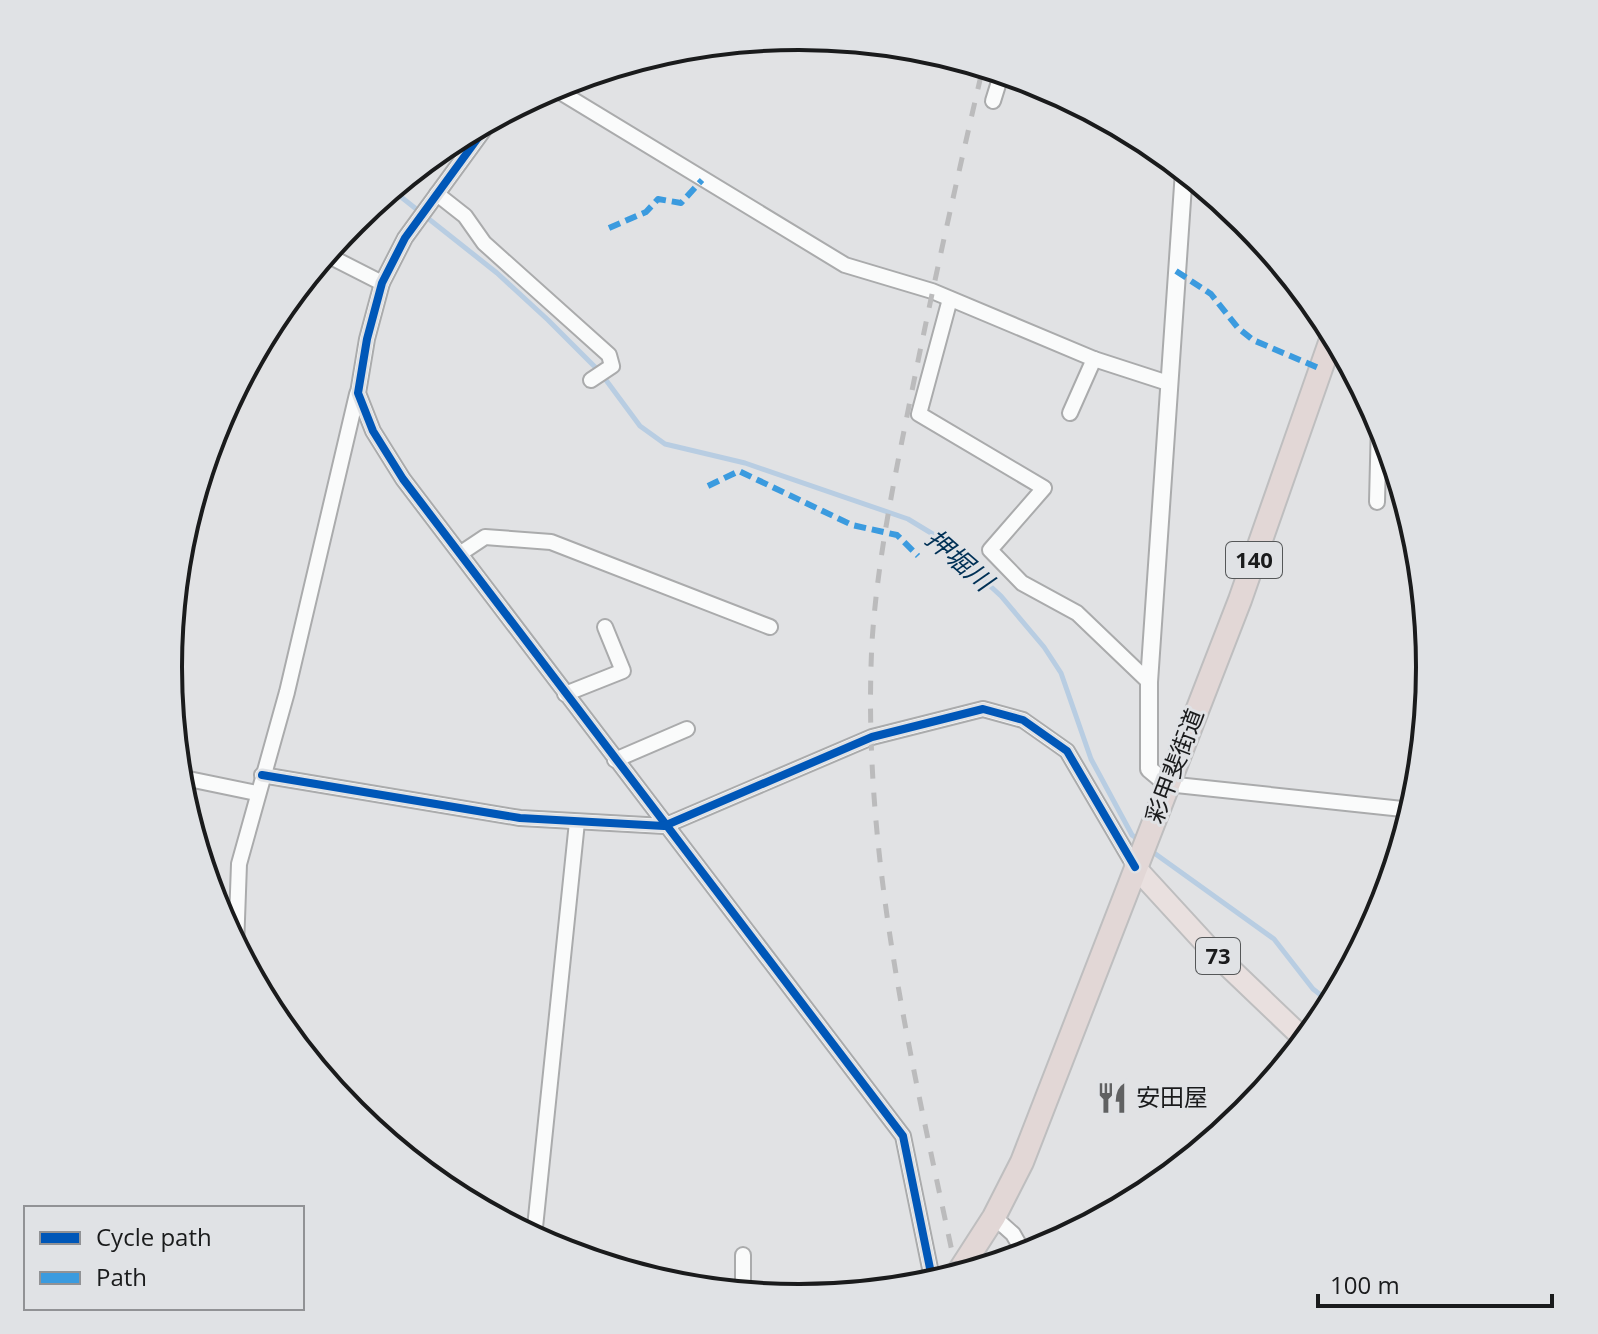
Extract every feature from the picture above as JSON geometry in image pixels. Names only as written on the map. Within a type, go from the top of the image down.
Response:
[{"type":"highway","name":"彩甲斐街道","points":[[966,1261],[994,1217],[1022,1162],[1240,600],[1327,350]]},
{"type":"main road","name":"73","points":[[1139,859],[1213,952],[1296,1032]]},
{"type":"street","points":[[993,101],[998,84]]},
{"type":"street","points":[[566,96],[845,265],[950,299],[1094,359],[1168,383]]},
{"type":"street","points":[[237,920],[239,864],[256,793],[287,692],[382,283],[405,238],[474,143]]},
{"type":"street","points":[[1183,184],[1149,682],[1149,769],[1167,784],[1399,809]]},
{"type":"street","points":[[437,194],[465,216],[484,243],[609,355],[610,367],[592,380]]},
{"type":"street","points":[[336,259],[382,283]]},
{"type":"street","points":[[950,299],[919,414],[1044,488],[990,550],[1022,583],[1077,613],[1149,682]]},
{"type":"street","points":[[1070,413],[1094,359]]},
{"type":"street","points":[[358,393],[373,431],[403,479],[664,826],[903,1136],[930,1269]]},
{"type":"street","points":[[1377,502],[1378,456]]},
{"type":"street","points":[[461,553],[485,537],[551,542],[770,627]]},
{"type":"street","points":[[565,694],[623,671],[605,627]]},
{"type":"street","points":[[262,775],[520,818],[664,826],[872,737],[983,709],[1023,720],[1067,751],[1139,859]]},
{"type":"street","points":[[615,760],[687,729]]},
{"type":"street","points":[[193,780],[256,793]]},
{"type":"street","points":[[535,1224],[577,822]]},
{"type":"street","points":[[994,1217],[1018,1243]]},
{"type":"street","points":[[743,1255],[743,1281]]},
{"type":"waterway","name":"押堀川","points":[[400,196],[497,273],[548,320],[600,372],[640,426],[665,444],[745,463],[908,519],[936,536],[1001,596],[1044,647],[1061,673],[1091,759],[1132,835],[1140,841]]},
{"type":"waterway","name":"押堀川","points":[[1150,850],[1274,939],[1321,995]]},
{"type":"railway","points":[[955,1264],[908,1040],[882,882],[874,802],[872,642],[881,557],[896,472],[981,78]]},
{"type":"marked path","points":[[609,228],[646,212],[658,199],[681,203],[702,180]]},
{"type":"marked path","points":[[1176,271],[1211,294],[1238,328],[1253,340],[1321,369]]},
{"type":"marked path","points":[[708,486],[739,471],[852,525],[897,535],[918,556]]},
{"type":"cycle path","points":[[474,143],[405,238],[382,283],[367,339],[358,393],[373,431],[403,479],[903,1136],[930,1269]]},
{"type":"cycle path","points":[[262,775],[520,818],[664,826],[872,737],[983,709],[1023,720],[1067,751],[1135,867]]},
{"type":"place","name":"安田屋","points":[[1112,1098]]}]
